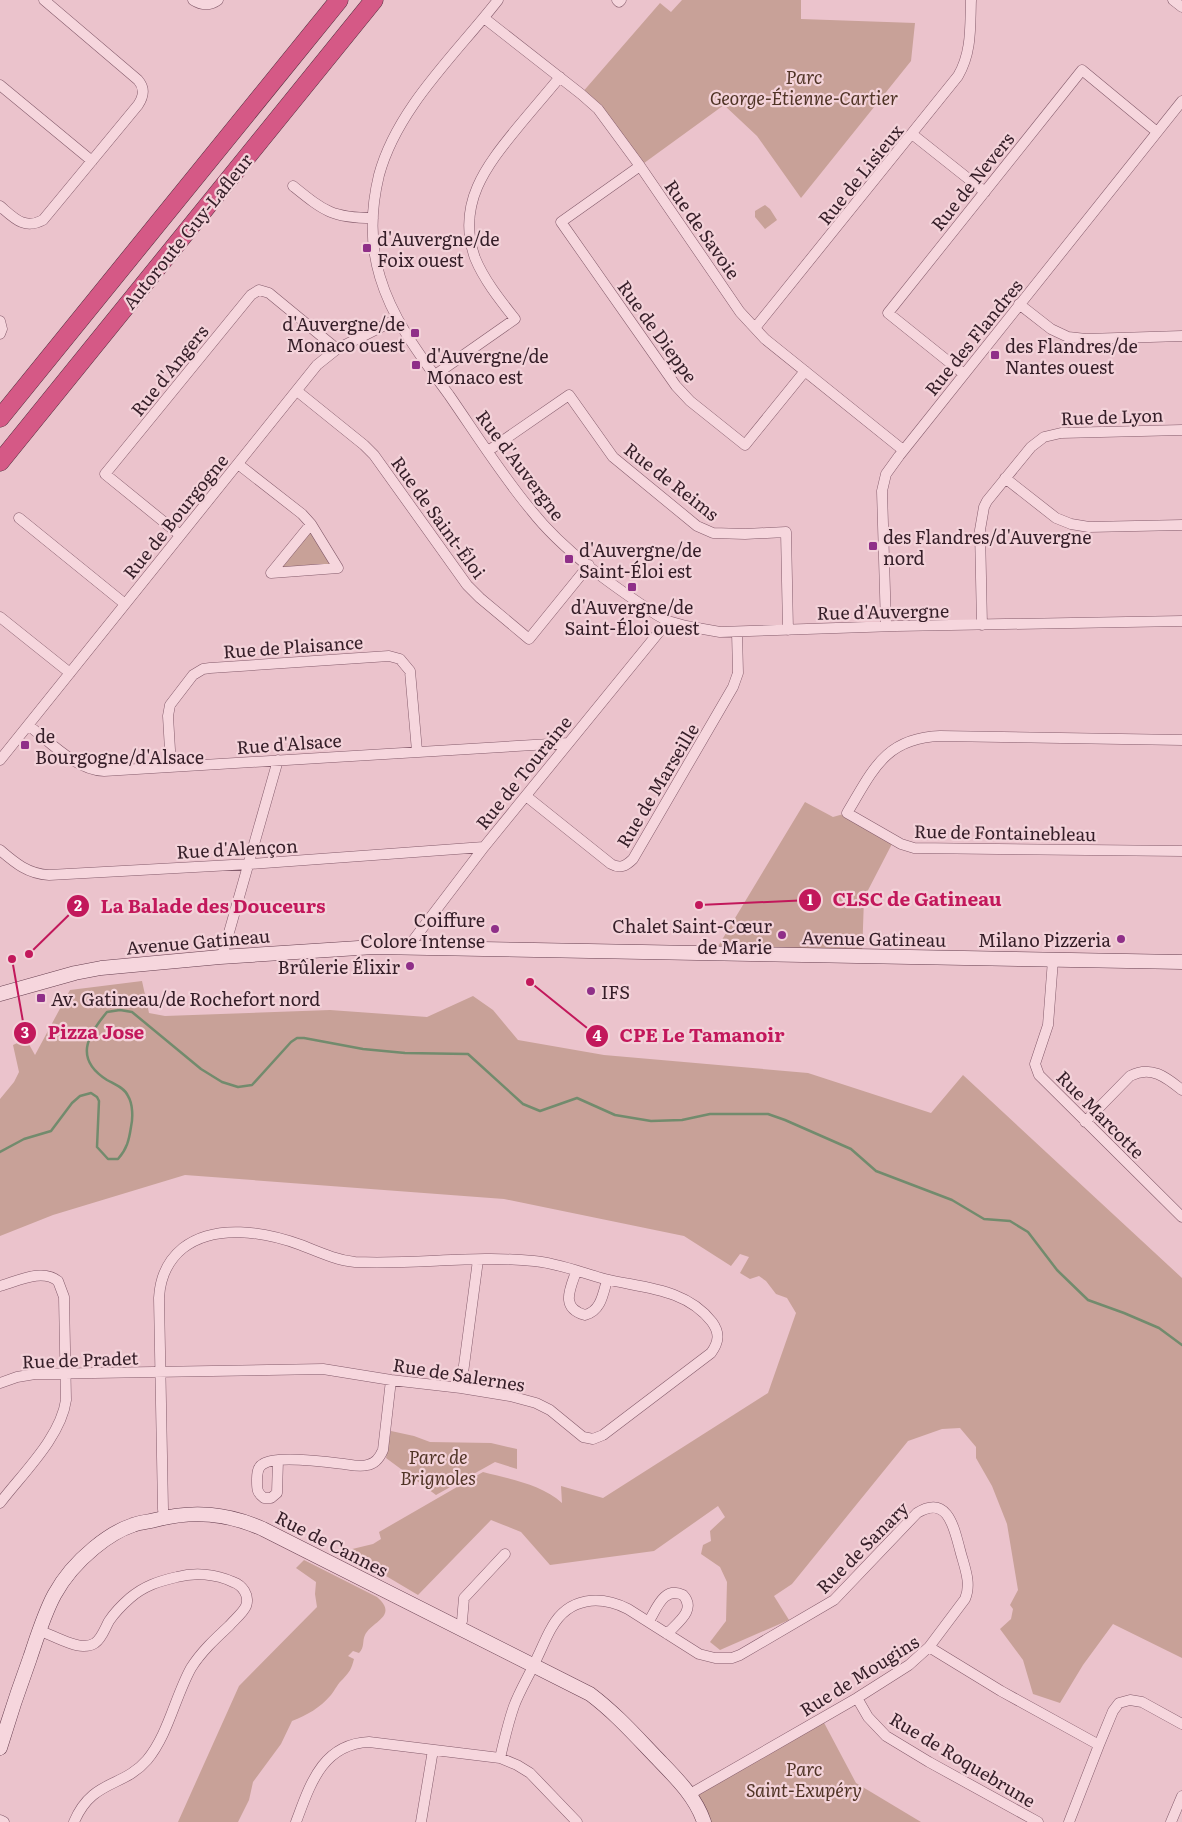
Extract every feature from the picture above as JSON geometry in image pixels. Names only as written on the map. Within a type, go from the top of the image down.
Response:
[{"type":"highway","name":"Autoroute Guy-Lafleur","points":[[0,418],[339,0]]},
{"type":"highway","name":"Autoroute Guy-Lafleur","points":[[0,462],[374,0]]},
{"type":"street","points":[[0,206],[21,222],[26,224],[38,223],[48,215],[138,104],[143,95],[141,84],[131,73],[44,0]]},
{"type":"street","points":[[193,0],[203,4],[218,0]]},
{"type":"street","name":"Rue d'Auvergne","points":[[498,0],[418,96],[398,128],[389,146],[380,174],[373,218],[373,241],[377,265],[386,295],[397,319],[488,452],[534,514],[556,538],[589,565],[668,621],[697,629],[737,632],[886,626],[1182,621]]},
{"type":"street","name":"Rue de Lisieux","points":[[754,328],[952,85],[967,60],[970,42],[971,0]]},
{"type":"street","points":[[1173,0],[1182,7]]},
{"type":"street","name":"Rue de Savoie","points":[[484,18],[560,77],[598,110],[640,166],[740,312],[754,328],[904,450]]},
{"type":"street","name":"Rue de Nevers","points":[[964,374],[888,313],[1082,70],[1157,132]]},
{"type":"street","points":[[435,375],[515,319],[489,283],[476,259],[470,236],[471,204],[478,184],[491,161],[560,77]]},
{"type":"street","points":[[0,85],[92,161]]},
{"type":"street","name":"Rue des Flandres","points":[[886,626],[882,491],[886,474],[1182,101]]},
{"type":"street","points":[[912,134],[985,192]]},
{"type":"street","name":"Rue de Dieppe","points":[[640,166],[561,222],[679,390],[745,445],[805,371]]},
{"type":"street","points":[[293,186],[316,204],[333,214],[353,218],[373,218]]},
{"type":"street","name":"Rue d'Angers","points":[[180,535],[105,474],[251,295],[259,290],[269,293],[337,349]]},
{"type":"street","points":[[1019,304],[1051,329],[1068,337],[1086,339],[1182,336]]},
{"type":"street","name":"Rue de Bourgogne","points":[[0,760],[317,365],[337,349],[397,319]]},
{"type":"street","points":[[0,321],[2,328],[0,334]]},
{"type":"street","name":"Rue de Saint-Éloi","points":[[297,391],[374,455],[467,585],[529,639],[589,565]]},
{"type":"street","name":"Rue de Reims","points":[[488,452],[569,395],[613,457],[697,526],[713,534],[786,532],[788,630]]},
{"type":"street","name":"Rue de Lyon","points":[[982,625],[980,530],[982,514],[987,501],[1031,447],[1044,437],[1052,434],[1182,430]]},
{"type":"street","points":[[238,464],[302,514],[311,524],[338,568],[271,573],[311,524]]},
{"type":"street","points":[[1006,478],[1056,518],[1071,524],[1089,527],[1182,525]]},
{"type":"street","points":[[19,518],[125,604]]},
{"type":"street","points":[[0,617],[70,673]]},
{"type":"street","name":"Rue de Touraine","points":[[408,947],[484,847],[668,621]]},
{"type":"street","name":"Rue de Marseille","points":[[526,796],[611,864],[620,867],[629,863],[733,687],[738,666],[737,632]]},
{"type":"street","name":"Rue de Plaisance","points":[[171,767],[168,710],[172,700],[198,671],[210,668],[389,656],[400,659],[410,671],[416,751]]},
{"type":"street","name":"Rue d'Alsace","points":[[28,725],[75,762],[95,771],[567,743]]},
{"type":"street","name":"Rue de Fontainebleau","points":[[1182,740],[918,737],[902,744],[879,762],[847,813],[896,841],[914,848],[1182,852]]},
{"type":"street","points":[[220,957],[224,950],[250,864],[278,760]]},
{"type":"street","name":"Rue d'Alençon","points":[[0,850],[23,868],[40,874],[250,864],[484,847]]},
{"type":"street","name":"Avenue Gatineau","points":[[0,994],[88,970],[220,957],[356,948],[408,947],[1182,962]]},
{"type":"street","name":"Rue Marcotte","points":[[1053,960],[1049,1018],[1035,1064],[1039,1075],[1182,1217]]},
{"type":"street","points":[[1085,1122],[1130,1076],[1137,1073],[1144,1071],[1161,1074],[1182,1090]]},
{"type":"street","name":"Rue de Salernes","points":[[161,1372],[323,1369],[391,1380],[461,1388],[510,1396],[536,1403],[558,1416],[578,1435],[593,1439],[603,1435],[711,1352],[718,1339],[716,1328],[708,1317],[680,1297],[661,1290],[607,1280],[536,1261],[355,1262],[337,1259],[299,1245],[261,1235],[228,1233],[204,1236],[179,1252],[172,1259],[163,1274],[159,1298],[164,1518]]},
{"type":"street","points":[[461,1388],[478,1260]]},
{"type":"street","points":[[576,1272],[568,1294],[568,1300],[574,1310],[585,1315],[598,1307],[607,1280]]},
{"type":"street","points":[[0,1286],[37,1275],[49,1276],[58,1281],[64,1297],[66,1374],[66,1400],[60,1422],[48,1442],[0,1503]]},
{"type":"street","name":"Rue de Pradet","points":[[0,1383],[25,1375],[161,1372]]},
{"type":"street","points":[[278,1460],[317,1461],[363,1466],[373,1464],[378,1460],[382,1450],[391,1380]]},
{"type":"street","name":"Rue de Sanary","points":[[500,1758],[514,1707],[556,1620],[563,1612],[589,1600],[618,1604],[689,1649],[707,1657],[724,1658],[740,1655],[834,1600],[917,1513],[928,1508],[936,1508],[942,1510],[951,1519],[968,1585],[964,1599],[928,1647]]},
{"type":"street","name":"Rue de Cannes","points":[[0,1748],[5,1711],[50,1603],[62,1581],[88,1553],[109,1536],[134,1524],[177,1515],[203,1514],[227,1516],[251,1524],[584,1690],[606,1706],[671,1774],[698,1808],[704,1822]]},
{"type":"street","points":[[458,1628],[462,1620],[464,1598],[505,1554]]},
{"type":"street","points":[[38,1630],[79,1646],[92,1645],[99,1639],[114,1614],[135,1594],[150,1585],[182,1576],[200,1574],[223,1578],[241,1586],[246,1595],[245,1607],[201,1654],[191,1668],[161,1735],[148,1759],[137,1769],[92,1795],[79,1810],[74,1822]]},
{"type":"street","points":[[649,1622],[667,1594],[673,1592],[683,1594],[689,1604],[688,1610],[667,1634]]},
{"type":"street","name":"Rue de Mougins","points":[[689,1795],[857,1698],[910,1665],[928,1647],[1001,1691],[1099,1745]]},
{"type":"street","name":"Rue de Roquebrune","points":[[857,1698],[868,1717],[886,1736],[1038,1822]]},
{"type":"street","points":[[1069,1822],[1113,1711],[1119,1703],[1136,1700],[1142,1702],[1182,1724]]},
{"type":"street","points":[[296,1822],[319,1768],[334,1754],[350,1744],[382,1742],[500,1758],[518,1765],[530,1773],[577,1822]]},
{"type":"street","points":[[421,1822],[433,1750]]},
{"type":"street","points":[[1171,1822],[1182,1796]]},
{"type":"street","points":[[0,1820],[4,1822]]},
{"type":"green space","name":"Parc George-Étienne-Cartier","points":[[682,0],[801,0],[801,19],[915,23],[911,61],[801,198],[757,136],[724,105],[640,166],[581,94],[660,3],[671,12]]},
{"type":"green space","points":[[765,205],[777,220],[765,229],[755,217],[755,211]]},
{"type":"green space","points":[[311,524],[338,568],[271,573]]},
{"type":"green space","points":[[805,802],[833,817],[847,813],[894,840],[864,898],[862,957],[714,953]]},
{"type":"green space","points":[[142,981],[149,1013],[165,1016],[330,1010],[427,1017],[473,996],[493,1010],[518,1040],[604,1055],[808,1073],[931,1113],[963,1075],[1182,1278],[1182,1658],[1113,1624],[1083,1665],[1060,1703],[1033,1694],[1023,1660],[1000,1629],[1011,1619],[1013,1609],[1010,1605],[1018,1590],[1007,1524],[992,1486],[976,1458],[976,1447],[960,1428],[942,1429],[908,1441],[792,1584],[774,1596],[789,1620],[720,1650],[710,1642],[726,1621],[727,1582],[720,1567],[701,1554],[703,1545],[711,1541],[710,1531],[725,1517],[718,1506],[654,1551],[550,1565],[521,1532],[491,1520],[418,1595],[344,1551],[373,1544],[381,1539],[379,1532],[483,1472],[535,1487],[554,1496],[562,1503],[561,1486],[603,1498],[768,1393],[796,1313],[787,1298],[776,1294],[766,1281],[759,1276],[750,1279],[740,1273],[749,1257],[740,1254],[731,1266],[684,1236],[504,1199],[185,1175],[53,1215],[0,1236],[0,1099],[14,1082],[19,1072],[13,1045],[26,1039],[35,1055],[70,990]]},
{"type":"green space","name":"Parc de Brignoles","points":[[391,1431],[430,1442],[491,1443],[517,1449],[517,1469],[495,1462],[436,1495],[386,1458]]},
{"type":"green space","points":[[304,1560],[377,1597],[383,1604],[385,1614],[368,1630],[359,1653],[353,1651],[348,1656],[354,1659],[351,1668],[331,1695],[313,1711],[292,1721],[281,1744],[253,1782],[249,1800],[238,1822],[178,1822],[239,1686],[317,1607],[316,1582],[296,1568]]},
{"type":"green space","name":"Parc Saint-Exupéry","points":[[821,1717],[856,1783],[921,1822],[704,1822],[697,1790]]},
{"type":"waterway","points":[[0,1152],[24,1139],[51,1131],[72,1103],[80,1096],[91,1093],[99,1101],[97,1147],[108,1159],[118,1159],[124,1152],[132,1123],[130,1099],[122,1088],[97,1072],[90,1064],[87,1056],[87,1047],[94,1030],[107,1012],[120,1010],[132,1012],[201,1069],[222,1082],[238,1087],[252,1085],[291,1042],[297,1038],[363,1049],[405,1053],[468,1054],[523,1104],[540,1111],[577,1098],[615,1115],[651,1121],[682,1120],[710,1114],[768,1114],[785,1120],[851,1149],[876,1171],[952,1200],[984,1219],[1010,1221],[1028,1232],[1057,1270],[1088,1300],[1159,1328],[1182,1345]]},
{"type":"place","name":"d'Auvergne/de Foix ouest","points":[[367,248]]},
{"type":"place","name":"d'Auvergne/de Monaco ouest","points":[[415,333]]},
{"type":"place","name":"des Flandres/de Nantes ouest","points":[[995,355]]},
{"type":"place","name":"d'Auvergne/de Monaco est","points":[[416,365]]},
{"type":"place","name":"des Flandres/d'Auvergne nord","points":[[873,546]]},
{"type":"place","name":"d'Auvergne/de Saint-Éloi est","points":[[569,559]]},
{"type":"place","name":"d'Auvergne/de Saint-Éloi ouest","points":[[632,587]]},
{"type":"place","name":"de Bourgogne/d'Alsace","points":[[25,745]]},
{"type":"place","name":"CLSC de Gatineau","points":[[699,905]]},
{"type":"place","name":"Coiffure Colore Intense","points":[[495,929]]},
{"type":"place","name":"Chalet Saint-Cœur de Marie","points":[[782,935]]},
{"type":"place","name":"Milano Pizzeria","points":[[1121,939]]},
{"type":"place","name":"La Balade des Douceurs","points":[[29,954]]},
{"type":"place","name":"Pizza Jose","points":[[12,959]]},
{"type":"place","name":"Brûlerie Élixir","points":[[410,966]]},
{"type":"place","name":"CPE Le Tamanoir","points":[[530,982]]},
{"type":"place","name":"IFS","points":[[591,991]]},
{"type":"place","name":"Av. Gatineau/de Rochefort nord","points":[[41,998]]}]
